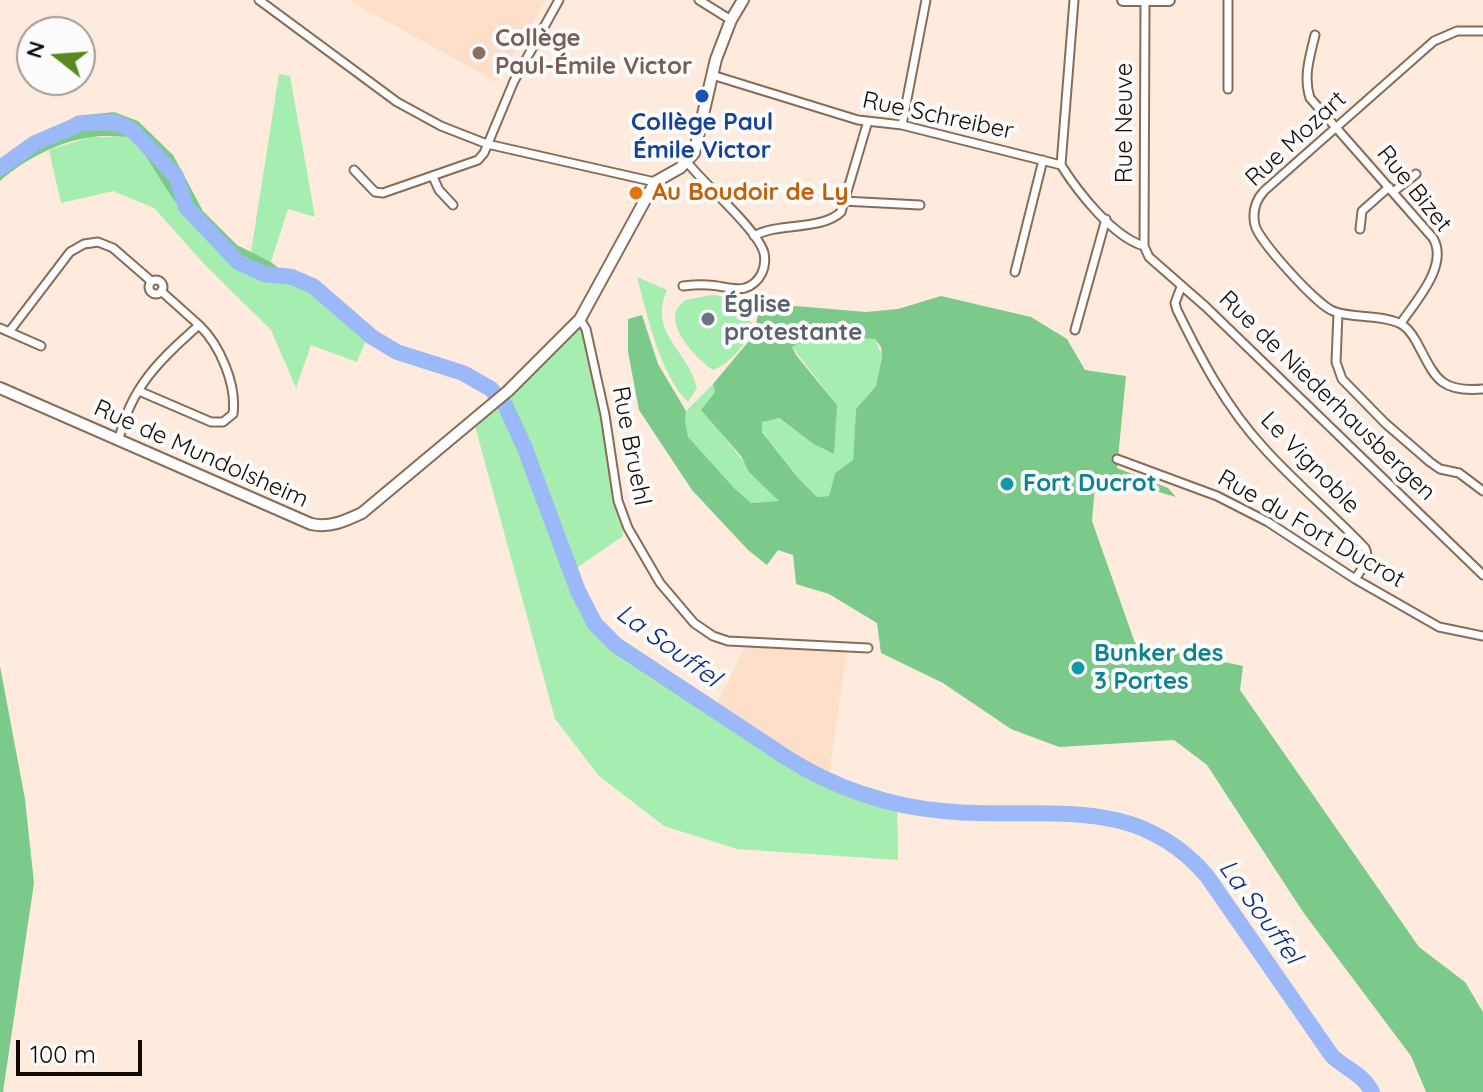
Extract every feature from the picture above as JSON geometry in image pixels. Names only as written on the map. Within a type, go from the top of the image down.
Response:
[{"type":"street","points":[[259,0],[397,102],[441,126],[487,144],[655,182],[687,162],[694,153],[712,75],[731,20],[743,0]]},
{"type":"street","points":[[354,170],[375,192],[383,193],[478,160],[514,81],[559,0]]},
{"type":"street","points":[[699,0],[731,20]]},
{"type":"street","points":[[902,125],[926,0]]},
{"type":"street","points":[[1074,0],[1061,165],[1075,187],[1106,219],[1128,238],[1144,246]]},
{"type":"street","points":[[1123,0],[1169,0]]},
{"type":"street","points":[[1228,0],[1228,89]]},
{"type":"street","name":"Rue Neuve","points":[[1144,246],[1145,2]]},
{"type":"street","name":"Rue Mozart","points":[[1338,313],[1314,299],[1261,238],[1254,220],[1256,204],[1264,191],[1442,36],[1457,31],[1483,31]]},
{"type":"street","name":"Rue Bizet","points":[[1315,35],[1308,63],[1308,93],[1314,104],[1433,238],[1439,252],[1433,271],[1401,323]]},
{"type":"street","name":"Rue Schreiber","points":[[712,75],[823,111],[902,125],[1061,165]]},
{"type":"street","points":[[754,236],[765,229],[797,226],[836,217],[841,212],[868,121]]},
{"type":"street","points":[[1015,272],[1043,160]]},
{"type":"street","points":[[683,286],[710,284],[739,289],[750,287],[765,269],[763,252],[754,236],[687,162]]},
{"type":"street","points":[[1360,229],[1362,211],[1416,174]]},
{"type":"street","points":[[433,177],[439,190],[453,205]]},
{"type":"street","name":"Rue de Mundolsheim","points":[[0,388],[311,524],[343,522],[368,509],[494,404],[580,319],[655,182]]},
{"type":"street","points":[[843,201],[920,205]]},
{"type":"street","points":[[1075,330],[1106,219]]},
{"type":"street","points":[[1128,238],[1145,230]]},
{"type":"street","points":[[9,332],[70,252],[84,244],[98,242],[113,248],[151,281],[150,291],[155,294],[161,291],[219,348],[235,402],[233,414],[223,422],[211,422],[139,391]]},
{"type":"street","name":"Rue de Niederhausbergen","points":[[1144,246],[1149,257],[1206,307],[1483,575]]},
{"type":"street","name":"Le Vignoble","points":[[1181,287],[1175,303],[1177,310],[1203,363],[1231,406],[1261,446],[1365,548],[1366,561],[1355,579]]},
{"type":"street","points":[[1483,389],[1454,389],[1439,381],[1411,333],[1401,323],[1338,313],[1336,362],[1342,379],[1385,423],[1430,462],[1440,469],[1459,473],[1483,491]]},
{"type":"street","name":"Rue Bruehl","points":[[580,319],[589,341],[605,415],[618,501],[628,528],[660,583],[694,623],[713,636],[728,641],[868,648]]},
{"type":"street","points":[[119,439],[139,391],[155,365],[199,325]]},
{"type":"street","points":[[0,328],[41,346]]},
{"type":"street","name":"Rue du Fort Ducrot","points":[[1117,459],[1177,479],[1231,502],[1279,528],[1355,579],[1439,627],[1483,636]]},
{"type":"shaded area","name":"Collège Paul-Émile Victor","points":[[348,0],[546,0],[497,82]]},
{"type":"shaded area","points":[[788,642],[847,651],[829,775],[716,706],[745,648]]},
{"type":"green space","points":[[279,74],[290,76],[315,217],[288,209],[271,262],[251,252]]},
{"type":"green space","points":[[114,112],[138,121],[173,155],[203,211],[237,245],[271,262],[291,278],[266,281],[252,276],[224,256],[185,215],[130,137],[97,136],[55,147],[31,159],[0,181],[0,161],[4,156],[76,116]]},
{"type":"green space","points":[[90,137],[130,137],[190,219],[225,258],[244,272],[266,281],[291,278],[333,307],[367,338],[357,362],[311,345],[296,388],[271,330],[207,267],[154,208],[113,191],[61,203],[49,150]]},
{"type":"green space","points":[[637,277],[667,290],[662,318],[697,388],[688,402],[662,360]]},
{"type":"green space","points":[[721,296],[752,323],[738,351],[713,370],[683,339],[675,316],[685,300]]},
{"type":"green space","points":[[941,296],[1031,317],[1067,339],[1085,370],[1126,376],[1117,468],[1168,488],[1176,497],[1096,474],[1092,521],[1135,643],[1243,666],[1240,690],[1419,947],[1465,982],[1483,1012],[1483,1092],[1426,1092],[1411,1056],[1303,912],[1207,765],[1174,740],[1059,747],[1011,729],[943,683],[881,653],[877,623],[829,594],[796,584],[793,555],[778,550],[767,565],[748,550],[692,490],[639,410],[628,352],[628,319],[642,315],[658,364],[686,411],[688,437],[751,503],[779,501],[749,472],[741,456],[701,410],[715,392],[713,384],[754,335],[760,303],[866,312],[898,309]],"holes":[[[839,337],[875,339],[881,347],[882,357],[876,386],[856,409],[853,460],[835,473],[829,496],[817,497],[762,432],[762,422],[779,418],[812,443],[834,454],[837,405],[792,347],[801,342]]]},
{"type":"green space","points":[[577,319],[597,361],[614,458],[623,536],[575,569],[610,642],[829,775],[897,796],[898,860],[737,849],[664,826],[599,776],[555,719],[472,415]]},
{"type":"green space","points":[[839,337],[875,339],[882,356],[876,386],[856,409],[853,460],[835,473],[829,496],[817,497],[762,431],[762,421],[778,418],[812,443],[837,405],[792,347],[801,342]]},
{"type":"green space","points":[[713,384],[715,392],[701,410],[759,480],[781,501],[751,503],[692,444],[685,427],[686,411]]},
{"type":"green space","points":[[0,666],[25,799],[34,883],[3,1092],[0,1092]]},
{"type":"waterway","name":"La Souffel","points":[[0,168],[35,143],[82,123],[112,122],[133,131],[176,176],[186,207],[238,262],[264,274],[292,277],[313,286],[372,337],[397,352],[463,373],[491,389],[505,405],[524,446],[578,591],[595,624],[616,645],[787,758],[862,794],[902,805],[943,811],[1084,815],[1117,820],[1148,831],[1178,849],[1207,876],[1332,1056],[1360,1077],[1372,1092]]},
{"type":"place","name":"Collège Paul-Émile Victor","points":[[479,53]]},
{"type":"place","name":"Collège Paul Émile Victor","points":[[702,96]]},
{"type":"place","name":"Au Boudoir de Ly","points":[[636,193]]},
{"type":"place","name":"Église protestante","points":[[708,319]]},
{"type":"place","name":"Fort Ducrot","points":[[1007,484]]},
{"type":"place","name":"Bunker des 3 Portes","points":[[1078,668]]}]
